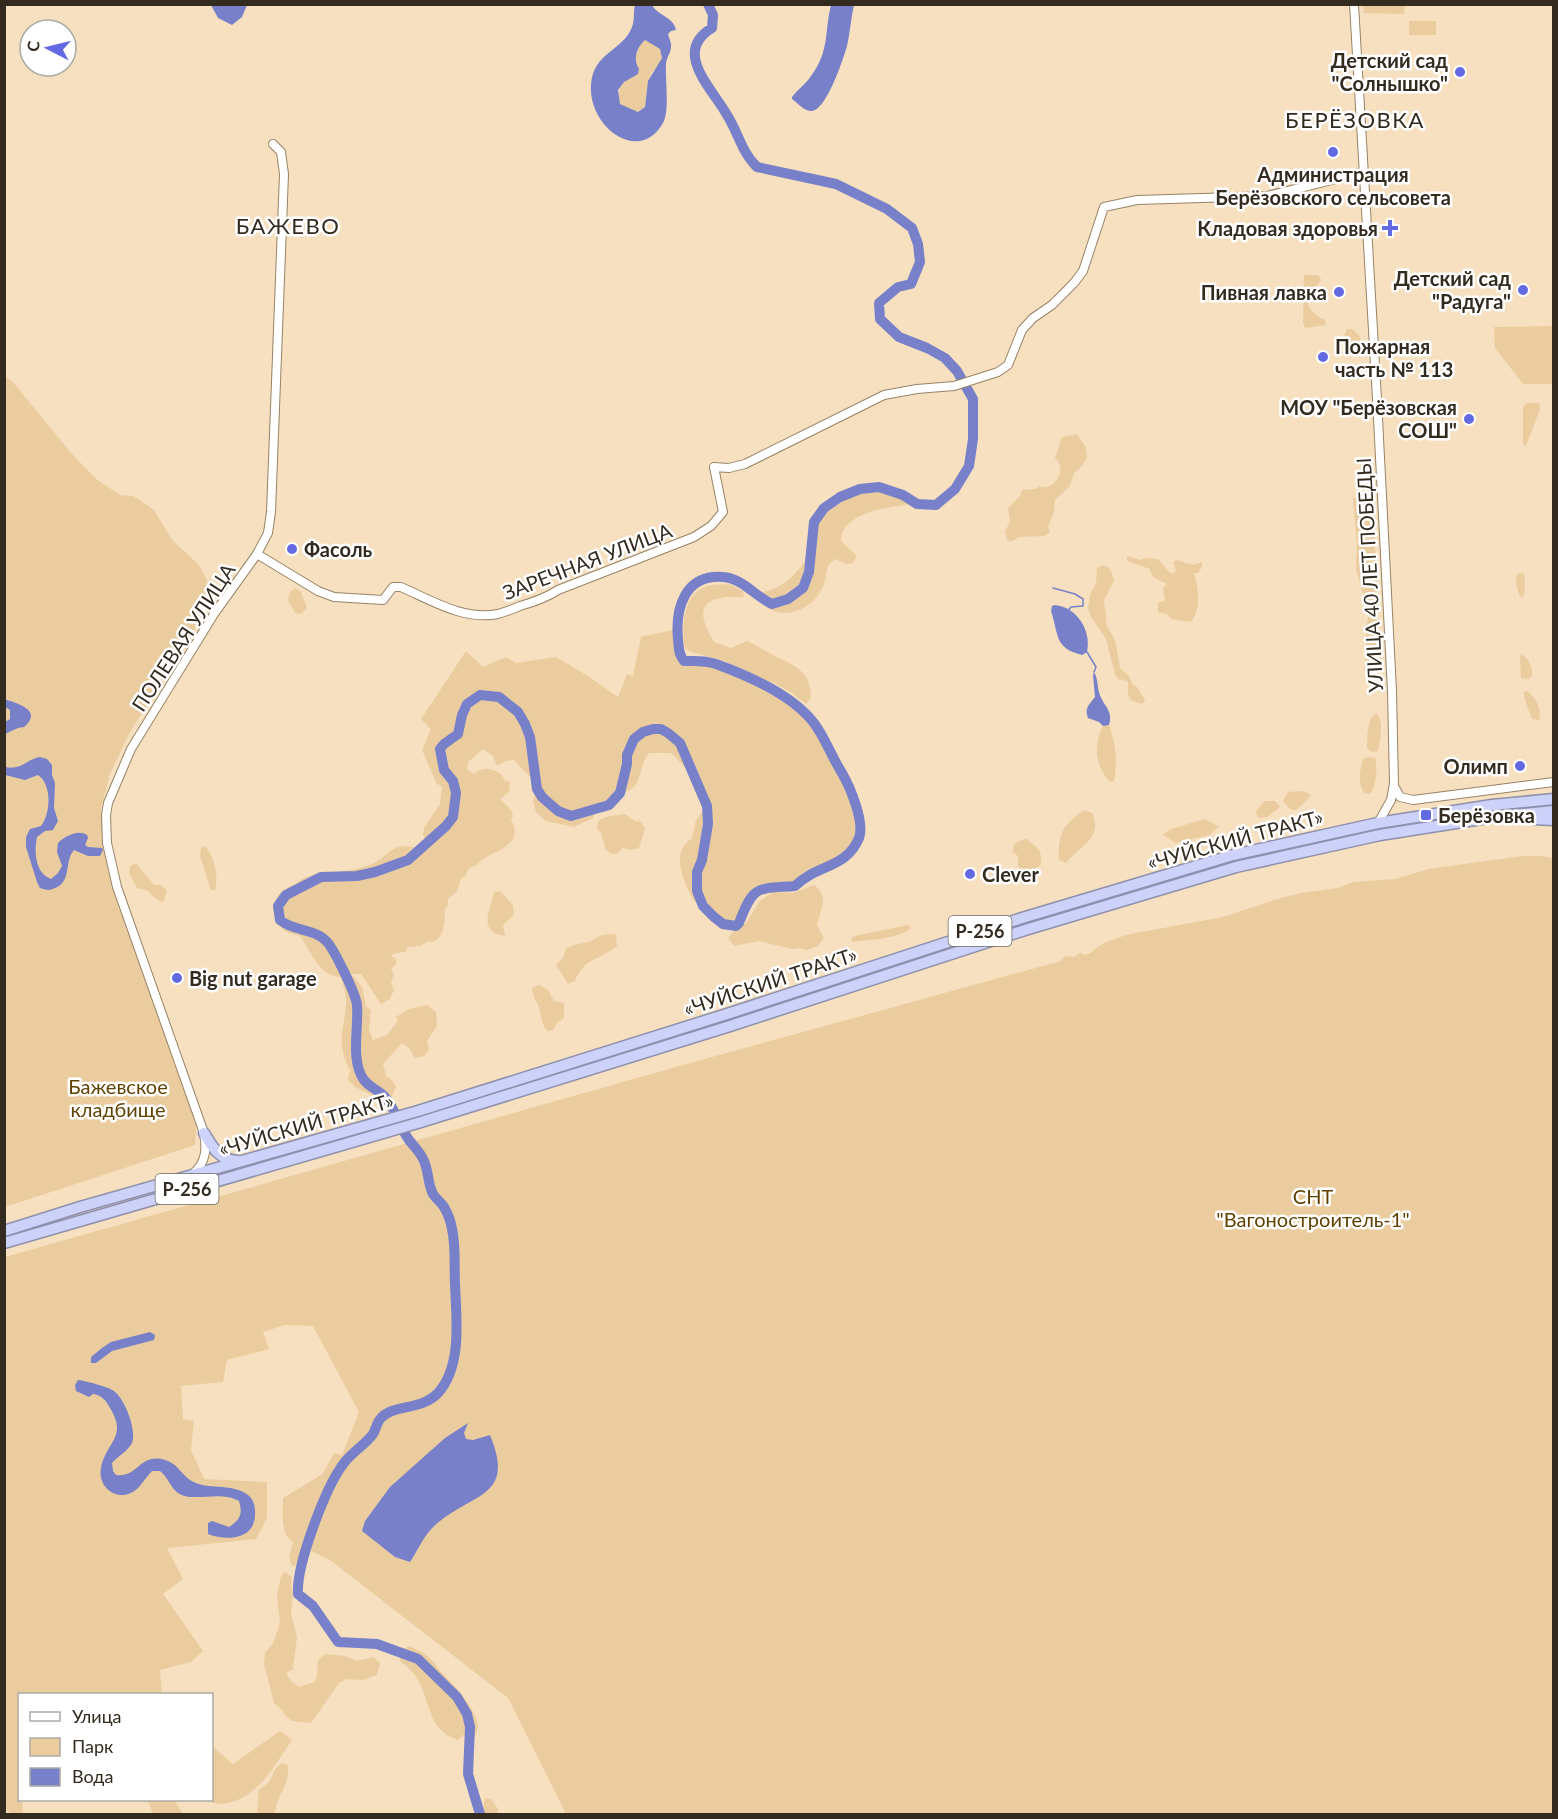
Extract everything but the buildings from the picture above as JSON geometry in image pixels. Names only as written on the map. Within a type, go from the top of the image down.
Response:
[{"type":"highway","name":"«ЧУЙСКИЙ ТРАКТ»","points":[[4,1231],[80,1207],[418,1111],[1177,871],[1282,843],[1378,823],[1492,805],[1551,799]]},
{"type":"highway","name":"«ЧУЙСКИЙ ТРАКТ»","points":[[4,1243],[421,1122],[1180,882],[1335,843],[1418,828],[1554,811]]},
{"type":"highway","points":[[1494,817],[1554,820]]},
{"type":"highway","points":[[204,1134],[215,1151],[222,1157],[232,1161],[244,1161]]},
{"type":"street","name":"УЛИЦА 40 ЛЕТ ПОБЕДЫ","points":[[1354,4],[1392,691],[1394,784]]},
{"type":"street","name":"ПОЛЕВАЯ УЛИЦА","points":[[204,1134],[117,888],[107,843],[106,815],[108,803],[131,749],[214,614],[257,554],[268,533],[271,512],[284,174],[281,152],[273,144]]},
{"type":"street","name":"ЗАРЕЧНАЯ УЛИЦА","points":[[257,554],[318,591],[334,597],[383,600],[393,587],[401,587],[449,608],[467,614],[482,615],[498,614],[544,599],[558,590],[694,537],[711,526],[723,512],[714,466],[729,468],[745,464],[884,395],[954,386],[998,372],[1008,365],[1022,330],[1033,318],[1052,305],[1083,271],[1104,207],[1137,200],[1267,196],[1364,172]]},
{"type":"street","points":[[1394,784],[1400,797],[1413,800],[1554,782]]},
{"type":"street","points":[[1378,823],[1391,800],[1394,784]]},
{"type":"street","points":[[190,1176],[205,1158],[204,1134]]},
{"type":"green space","points":[[1363,5],[1405,5],[1404,14],[1364,13]]},
{"type":"green space","points":[[1409,21],[1436,21],[1436,35],[1409,35]]},
{"type":"green space","points":[[645,40],[660,49],[662,58],[661,63],[651,73],[645,107],[638,112],[620,104],[619,92],[620,87],[639,69],[636,54],[639,46]]},
{"type":"green space","points":[[1304,275],[1317,275],[1321,279],[1308,301],[1310,309],[1325,320],[1326,325],[1305,328],[1303,322]]},
{"type":"green space","points":[[1553,326],[1553,384],[1523,384],[1495,348],[1494,327]]},
{"type":"green space","points":[[1347,329],[1352,329],[1360,338],[1361,347],[1357,354],[1353,355],[1345,346],[1344,337]]},
{"type":"green space","name":"Бажевское кладбище","points":[[5,377],[12,381],[71,453],[96,479],[120,495],[133,496],[153,509],[173,541],[199,565],[208,582],[206,601],[199,622],[130,732],[110,774],[101,808],[106,861],[117,903],[197,1121],[195,1145],[5,1207]]},
{"type":"green space","points":[[1527,403],[1539,403],[1540,409],[1526,446],[1523,444],[1523,407]]},
{"type":"green space","points":[[1077,434],[1086,448],[1087,457],[1074,473],[1070,486],[1055,500],[1054,512],[1048,527],[1050,532],[1044,536],[1020,537],[1010,542],[1007,540],[1005,531],[1010,522],[1008,508],[1020,496],[1022,490],[1050,486],[1054,483],[1060,474],[1059,463],[1055,458],[1062,437]]},
{"type":"green space","points":[[879,487],[903,495],[917,504],[883,508],[849,523],[843,531],[841,541],[857,556],[853,563],[846,564],[835,559],[832,562],[828,567],[821,592],[810,604],[787,613],[771,610],[764,605],[754,594],[782,584],[804,563],[812,552],[814,524],[824,508],[840,496]]},
{"type":"green space","points":[[1363,495],[1372,497],[1377,585],[1376,597],[1370,601],[1364,597],[1356,569],[1357,543],[1353,499]]},
{"type":"green space","points":[[1127,556],[1140,560],[1158,559],[1170,573],[1176,571],[1173,562],[1177,560],[1192,565],[1202,562],[1198,573],[1194,573],[1198,605],[1191,622],[1171,619],[1167,614],[1158,612],[1158,603],[1165,600],[1163,588],[1167,584],[1153,577],[1150,569],[1127,561]]},
{"type":"green space","points":[[1102,565],[1111,570],[1114,581],[1104,600],[1107,626],[1115,640],[1120,668],[1129,676],[1145,700],[1142,704],[1131,700],[1128,694],[1128,681],[1118,679],[1115,674],[1106,639],[1091,617],[1088,608],[1090,595],[1096,583],[1097,568]]},
{"type":"green space","points":[[1523,573],[1525,586],[1522,598],[1516,580],[1517,574]]},
{"type":"green space","points":[[729,584],[743,591],[744,597],[724,597],[706,604],[703,616],[714,642],[731,648],[747,641],[797,668],[809,682],[811,698],[806,704],[774,683],[757,678],[725,661],[685,648],[683,632],[685,613],[692,597],[705,587]]},
{"type":"green space","points":[[295,588],[301,592],[307,608],[301,614],[295,613],[288,600],[290,592]]},
{"type":"green space","points":[[1374,611],[1380,638],[1382,667],[1378,677],[1371,680],[1364,669],[1366,627],[1370,613]]},
{"type":"green space","points":[[677,629],[679,651],[684,661],[712,663],[743,675],[772,689],[810,718],[824,739],[856,805],[860,831],[853,847],[839,861],[812,874],[795,886],[758,891],[749,901],[736,926],[718,919],[693,900],[683,875],[680,867],[681,851],[692,838],[696,820],[707,806],[692,774],[671,753],[649,753],[633,788],[620,793],[609,805],[596,810],[593,818],[574,827],[546,821],[536,812],[533,801],[537,789],[535,773],[529,776],[514,760],[497,766],[493,756],[483,749],[468,762],[467,769],[474,774],[482,769],[491,769],[500,773],[505,781],[510,782],[509,792],[500,799],[511,810],[513,816],[512,841],[469,868],[461,879],[457,891],[448,899],[444,927],[438,939],[420,946],[407,947],[406,952],[395,953],[391,956],[396,959],[396,964],[391,969],[394,975],[391,982],[394,990],[390,999],[381,1004],[361,974],[351,974],[362,987],[366,1006],[371,1010],[369,1030],[373,1040],[387,1035],[398,1021],[396,1017],[409,1009],[427,1005],[436,1012],[437,1026],[427,1041],[429,1050],[424,1056],[415,1058],[409,1048],[402,1043],[383,1064],[386,1076],[396,1087],[392,1096],[383,1100],[355,1087],[348,1080],[350,1070],[343,1053],[346,1001],[341,977],[328,974],[323,970],[301,938],[282,928],[277,921],[275,911],[278,896],[300,880],[366,866],[399,847],[412,847],[424,852],[429,848],[423,835],[424,828],[440,804],[442,786],[437,784],[422,750],[431,729],[421,719],[466,651],[483,667],[506,657],[516,663],[556,657],[618,697],[627,674],[633,676],[641,637]]},
{"type":"green space","points":[[1520,655],[1526,657],[1531,665],[1532,675],[1529,679],[1521,678]]},
{"type":"green space","points":[[1527,691],[1538,704],[1539,720],[1532,719],[1525,699],[1524,692]]},
{"type":"green space","points":[[1377,714],[1381,727],[1380,737],[1378,751],[1372,752],[1367,748],[1368,731],[1373,715]]},
{"type":"green space","points":[[1109,725],[1116,760],[1114,781],[1110,782],[1101,769],[1097,755],[1100,733],[1103,726]]},
{"type":"green space","points":[[1375,758],[1376,766],[1375,782],[1370,794],[1364,793],[1360,781],[1363,759]]},
{"type":"green space","points":[[1303,791],[1311,795],[1296,810],[1290,809],[1283,801],[1288,792]]},
{"type":"green space","points":[[1265,801],[1275,801],[1280,807],[1267,817],[1259,818],[1255,812]]},
{"type":"green space","points":[[1084,810],[1092,813],[1095,829],[1088,841],[1066,863],[1059,860],[1061,836],[1071,820]]},
{"type":"green space","points":[[625,814],[641,822],[645,829],[639,848],[632,850],[623,848],[618,853],[612,854],[606,850],[601,833],[597,828],[598,821],[606,817]]},
{"type":"green space","points":[[1205,819],[1219,827],[1209,835],[1176,843],[1163,835],[1171,829]]},
{"type":"green space","points":[[1026,838],[1038,848],[1041,864],[1028,874],[1022,875],[1018,865],[1018,856],[1013,852],[1014,844]]},
{"type":"green space","points":[[205,846],[215,867],[215,890],[211,890],[200,856],[201,848]]},
{"type":"green space","name":"СНТ \"Вагоностроитель-1\"","points":[[1523,856],[1553,858],[1553,1814],[566,1814],[508,1698],[330,1560],[307,1549],[295,1566],[292,1566],[289,1557],[293,1542],[284,1528],[283,1498],[323,1474],[334,1453],[342,1455],[359,1412],[313,1326],[285,1325],[263,1332],[269,1349],[227,1360],[223,1382],[181,1386],[183,1419],[194,1421],[191,1450],[204,1479],[267,1482],[267,1518],[256,1539],[167,1548],[183,1579],[163,1594],[203,1651],[191,1662],[160,1670],[162,1693],[18,1693],[18,1801],[22,1801],[23,1814],[14,1814],[5,1810],[5,1257],[683,1065],[1061,961],[1065,956],[1074,957],[1080,953],[1085,955],[1106,942],[1129,934],[1223,917],[1301,893],[1338,888],[1354,882],[1396,879],[1428,869]]},
{"type":"green space","points":[[136,863],[154,885],[161,885],[167,891],[163,903],[152,896],[149,891],[137,888],[129,874],[130,866]]},
{"type":"green space","points":[[814,885],[819,889],[823,899],[817,925],[824,938],[818,946],[807,950],[792,949],[759,941],[734,946],[728,938],[746,923],[760,901],[773,892],[793,893]]},
{"type":"green space","points":[[500,891],[513,905],[514,915],[503,925],[505,936],[496,934],[488,925],[488,913],[494,892]]},
{"type":"green space","points":[[908,925],[911,928],[891,937],[853,942],[851,940],[859,935]]},
{"type":"green space","points":[[616,934],[617,946],[588,963],[575,981],[568,984],[556,965],[563,958],[566,949],[589,942],[602,935]]},
{"type":"green space","points":[[539,985],[548,990],[554,1001],[564,1003],[564,1018],[553,1030],[547,1031],[542,1022],[532,988]]},
{"type":"green space","points":[[285,1572],[292,1577],[291,1613],[297,1637],[293,1669],[286,1673],[291,1681],[299,1687],[314,1682],[317,1677],[318,1660],[325,1654],[345,1656],[357,1661],[373,1657],[380,1663],[377,1675],[363,1680],[347,1679],[339,1683],[311,1723],[292,1721],[274,1703],[264,1664],[265,1653],[273,1643],[280,1623],[277,1595],[281,1576]]},
{"type":"green space","points":[[409,1646],[429,1657],[469,1704],[477,1721],[478,1729],[475,1735],[463,1735],[458,1740],[447,1735],[434,1720],[419,1682],[411,1670],[400,1661],[399,1652]]},
{"type":"green space","points":[[280,1731],[292,1740],[271,1771],[255,1789],[234,1801],[222,1804],[206,1801],[213,1801],[213,1747],[233,1764]]},
{"type":"green space","points":[[282,1763],[288,1765],[287,1779],[275,1812],[259,1814],[257,1809],[259,1790],[269,1782],[276,1768]]},
{"type":"green space","points":[[485,1798],[491,1799],[498,1809],[498,1814],[482,1814]]},
{"type":"green space","points":[[148,1801],[175,1801],[183,1814],[153,1814]]},
{"type":"water","points":[[211,5],[247,5],[242,17],[232,25],[218,18]]},
{"type":"water","points":[[635,5],[652,5],[672,22],[676,30],[668,34],[671,45],[666,64],[667,103],[663,123],[653,135],[641,141],[629,141],[617,136],[606,127],[592,100],[591,85],[593,74],[602,58],[628,35],[633,24]],"holes":[[[645,40],[660,49],[662,58],[648,81],[645,107],[638,112],[620,104],[618,90],[624,82],[638,74],[636,54],[639,46]]]},
{"type":"water","points":[[831,5],[854,5],[847,46],[828,94],[817,108],[809,111],[792,97],[809,79],[821,58]]},
{"type":"water","points":[[1052,606],[1070,610],[1081,621],[1087,636],[1087,652],[1082,655],[1066,649],[1062,644],[1051,611]]},
{"type":"water","points":[[1094,672],[1100,697],[1110,715],[1109,725],[1103,726],[1088,718],[1087,715],[1088,707],[1095,697]]},
{"type":"water","points":[[4,699],[26,708],[31,716],[24,727],[5,734],[5,722],[10,719],[10,710],[5,707]]},
{"type":"water","points":[[40,757],[47,759],[52,765],[55,783],[54,808],[58,821],[53,830],[45,831],[37,837],[36,855],[42,872],[51,879],[58,873],[62,866],[57,852],[58,843],[72,834],[87,835],[85,845],[103,850],[100,856],[88,856],[74,850],[64,881],[49,890],[40,888],[26,847],[26,837],[30,829],[41,826],[47,814],[46,785],[38,775],[25,780],[5,775],[5,767],[20,766]]},
{"type":"water","points":[[150,1332],[155,1335],[154,1340],[112,1351],[96,1363],[91,1363],[91,1357],[111,1342]]},
{"type":"water","points":[[78,1380],[114,1391],[129,1416],[133,1431],[132,1443],[112,1463],[116,1475],[129,1473],[144,1462],[157,1458],[169,1461],[196,1483],[241,1491],[252,1500],[255,1509],[254,1520],[247,1533],[233,1538],[208,1534],[208,1523],[212,1521],[229,1527],[236,1522],[241,1510],[239,1501],[223,1497],[184,1496],[175,1491],[160,1471],[152,1471],[137,1489],[124,1495],[111,1492],[106,1488],[101,1476],[101,1468],[116,1433],[115,1418],[101,1397],[93,1394],[89,1397],[76,1391],[75,1385]]},
{"type":"water","points":[[468,1423],[464,1433],[466,1439],[473,1440],[490,1435],[497,1455],[498,1470],[495,1481],[488,1490],[435,1525],[410,1562],[395,1557],[362,1531],[365,1521],[390,1487],[445,1438]]},
{"type":"waterway","points":[[480,1814],[468,1774],[470,1727],[467,1714],[457,1697],[418,1659],[377,1644],[338,1642],[313,1606],[298,1594],[302,1565],[313,1526],[329,1489],[344,1463],[370,1438],[386,1414],[424,1403],[438,1393],[446,1382],[455,1355],[456,1340],[454,1242],[450,1221],[444,1207],[431,1190],[421,1156],[407,1137],[392,1106],[383,1095],[366,1083],[360,1072],[356,1054],[356,1000],[335,955],[323,938],[292,927],[280,920],[278,906],[286,895],[321,877],[357,876],[408,860],[446,826],[453,817],[456,793],[453,781],[444,770],[440,749],[458,734],[467,704],[480,695],[499,697],[518,712],[530,737],[537,789],[542,797],[558,811],[571,816],[609,805],[620,793],[627,755],[634,739],[643,732],[661,729],[680,743],[707,806],[708,824],[702,860],[697,872],[697,891],[703,906],[723,924],[736,926],[749,901],[758,891],[795,886],[812,874],[839,861],[847,855],[859,838],[860,823],[849,787],[818,729],[799,707],[772,689],[712,663],[684,661],[678,639],[678,616],[681,605],[691,587],[700,581],[723,577],[743,584],[772,604],[788,599],[803,588],[809,572],[814,522],[824,508],[840,497],[860,489],[879,487],[903,495],[917,504],[936,505],[955,489],[969,466],[973,439],[973,399],[957,371],[945,358],[899,337],[880,319],[879,303],[898,287],[911,284],[920,262],[918,244],[912,228],[887,209],[836,184],[757,167],[705,82],[695,59],[695,48],[701,38],[712,28],[713,15],[708,4]]},
{"type":"waterway","points":[[1053,588],[1075,594],[1083,599],[1083,606],[1071,607],[1068,611]]},
{"type":"waterway","points":[[1087,652],[1096,667],[1094,672]]},
{"type":"place","name":"Детский сад \"Солнышко\"","points":[[1460,72]]},
{"type":"place","name":"Администрация Берёзовского сельсовета","points":[[1333,152]]},
{"type":"place","name":"Кладовая здоровья","points":[[1390,228]]},
{"type":"place","name":"Детский сад \"Радуга\"","points":[[1523,290]]},
{"type":"place","name":"Пивная лавка","points":[[1339,292]]},
{"type":"place","name":"Пожарная часть № 113","points":[[1323,357]]},
{"type":"place","name":"МОУ \"Берёзовская СОШ\"","points":[[1469,419]]},
{"type":"place","name":"Фасоль","points":[[292,549]]},
{"type":"place","name":"Олимп","points":[[1520,766]]},
{"type":"place","name":"Берёзовка","points":[[1426,815]]},
{"type":"place","name":"Clever","points":[[970,874]]},
{"type":"place","name":"Big nut garage","points":[[177,978]]},
{"type":"district","name":"БЕРЁЗОВКА","points":[[1355,119]]},
{"type":"district","name":"БАЖЕВО","points":[[288,225]]}]
